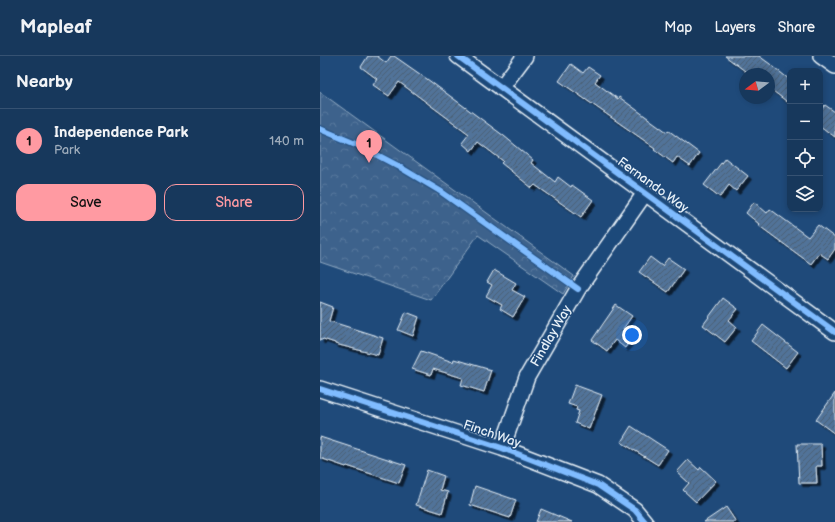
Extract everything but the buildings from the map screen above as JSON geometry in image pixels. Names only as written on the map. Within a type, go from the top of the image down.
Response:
[{"type":"street","name":"Fernando Way","points":[[458,56],[835,332]]},
{"type":"street","points":[[502,88],[525,56]]},
{"type":"street","points":[[821,56],[835,66]]},
{"type":"street","name":"Findlay Way","points":[[502,448],[527,377],[578,289],[645,193]]},
{"type":"street","name":"Finch Way","points":[[320,389],[502,448],[598,485],[635,510],[645,522]]},
{"type":"green space","points":[[320,92],[574,276],[563,294],[478,235],[431,300],[320,262]]},
{"type":"cycle path","points":[[458,56],[835,332]]},
{"type":"cycle path","points":[[320,129],[358,145],[398,166],[440,191],[578,289]]},
{"type":"cycle path","points":[[320,389],[502,448],[598,485],[635,510],[645,522]]},
{"type":"place","name":"Independence Park","points":[[369,163]]}]
